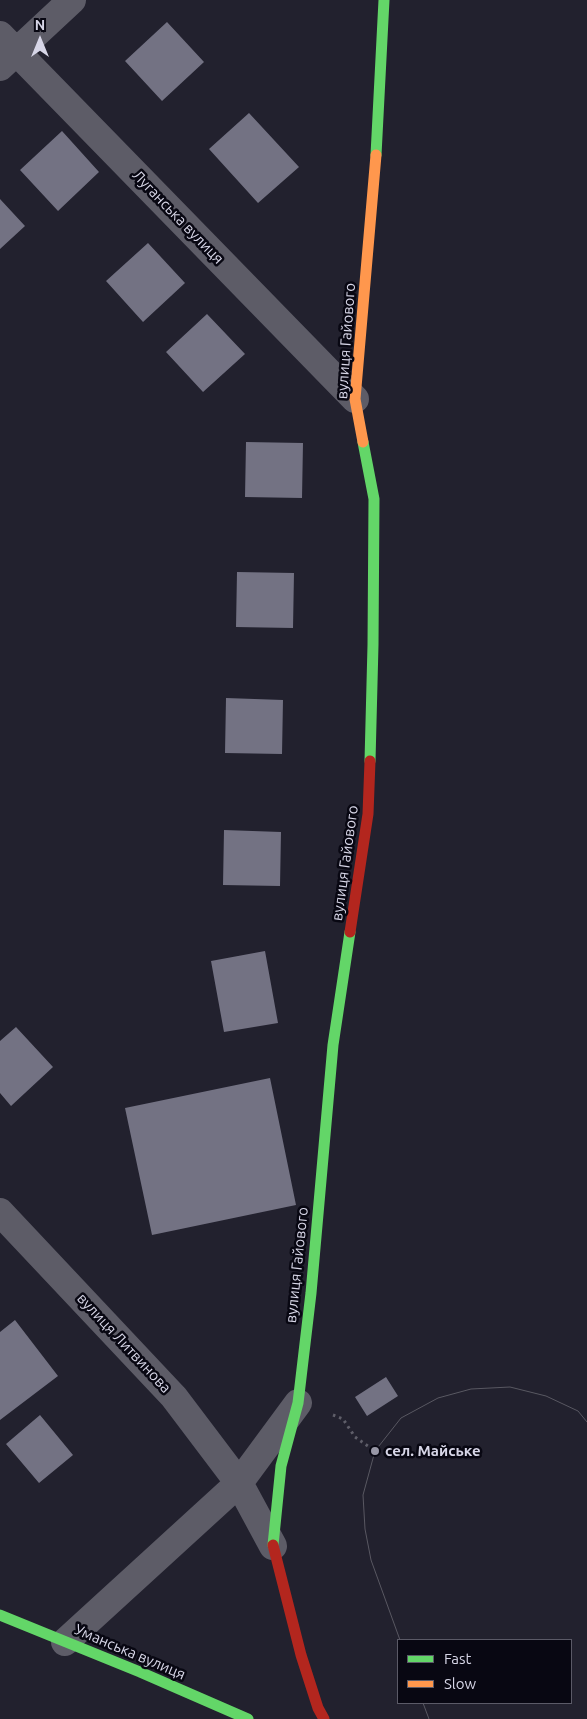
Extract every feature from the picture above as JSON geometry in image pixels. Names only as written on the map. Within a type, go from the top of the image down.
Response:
[{"type":"street","points":[[6,51],[72,0]]},
{"type":"street","name":"вулиця Гайового","points":[[324,1719],[318,1708],[301,1655],[273,1546],[281,1466],[298,1403],[310,1293],[332,1045],[368,814],[373,645],[374,499],[355,399],[378,141],[384,0]]},
{"type":"street","name":"Луганська вулиця","points":[[6,51],[355,399]]},
{"type":"street","name":"вулиця Литвинова","points":[[0,1212],[174,1397],[239,1483],[273,1546]]},
{"type":"street","points":[[65,1642],[239,1483],[298,1403]]},
{"type":"street","name":"Уманська вулиця","points":[[0,1615],[140,1672],[248,1719]]},
{"type":"path","points":[[298,1403],[343,1419],[355,1437],[375,1451]]},
{"type":"building","points":[[167,22],[204,62],[162,101],[125,61]]},
{"type":"building","points":[[249,113],[299,167],[258,203],[209,149]]},
{"type":"building","points":[[62,131],[99,172],[58,211],[20,170]]},
{"type":"building","points":[[0,199],[25,226],[0,249]]},
{"type":"building","points":[[148,243],[185,283],[143,322],[106,281]]},
{"type":"building","points":[[207,314],[245,354],[203,392],[166,352]]},
{"type":"building","points":[[246,442],[303,443],[302,498],[245,497]]},
{"type":"building","points":[[237,572],[294,573],[293,628],[236,627]]},
{"type":"building","points":[[226,698],[283,700],[282,754],[225,753]]},
{"type":"building","points":[[224,830],[281,832],[280,886],[223,885]]},
{"type":"building","points":[[265,951],[278,1023],[224,1032],[211,961]]},
{"type":"building","points":[[16,1027],[53,1067],[11,1106],[0,1093],[0,1041]]},
{"type":"building","points":[[270,1078],[296,1205],[152,1235],[125,1108]]},
{"type":"building","points":[[15,1320],[58,1376],[0,1420],[0,1332]]},
{"type":"building","points":[[386,1377],[398,1396],[367,1416],[355,1397]]},
{"type":"building","points":[[40,1415],[73,1455],[39,1483],[6,1444]]},
{"type":"tram line","points":[[400,1639],[371,1560],[365,1529],[363,1495],[375,1451],[401,1418],[438,1398],[471,1389],[510,1387],[546,1396],[578,1411],[587,1422]]},
{"type":"tram line","points":[[423,1704],[429,1719]]},
{"type":"traffic: fast","points":[[376,155],[384,0]]},
{"type":"traffic: fast","points":[[363,442],[374,499],[370,761]]},
{"type":"traffic: fast","points":[[273,1545],[281,1466],[298,1403],[311,1293],[333,1045],[350,932]]},
{"type":"traffic: fast","points":[[0,1615],[140,1672],[248,1719]]},
{"type":"traffic: slow","points":[[363,442],[355,399],[376,155]]},
{"type":"traffic: jam","points":[[350,932],[368,814],[370,761]]},
{"type":"traffic: jam","points":[[273,1545],[301,1655],[318,1708],[324,1719]]},
{"type":"place","name":"сел. Майське","points":[[375,1451]]}]
